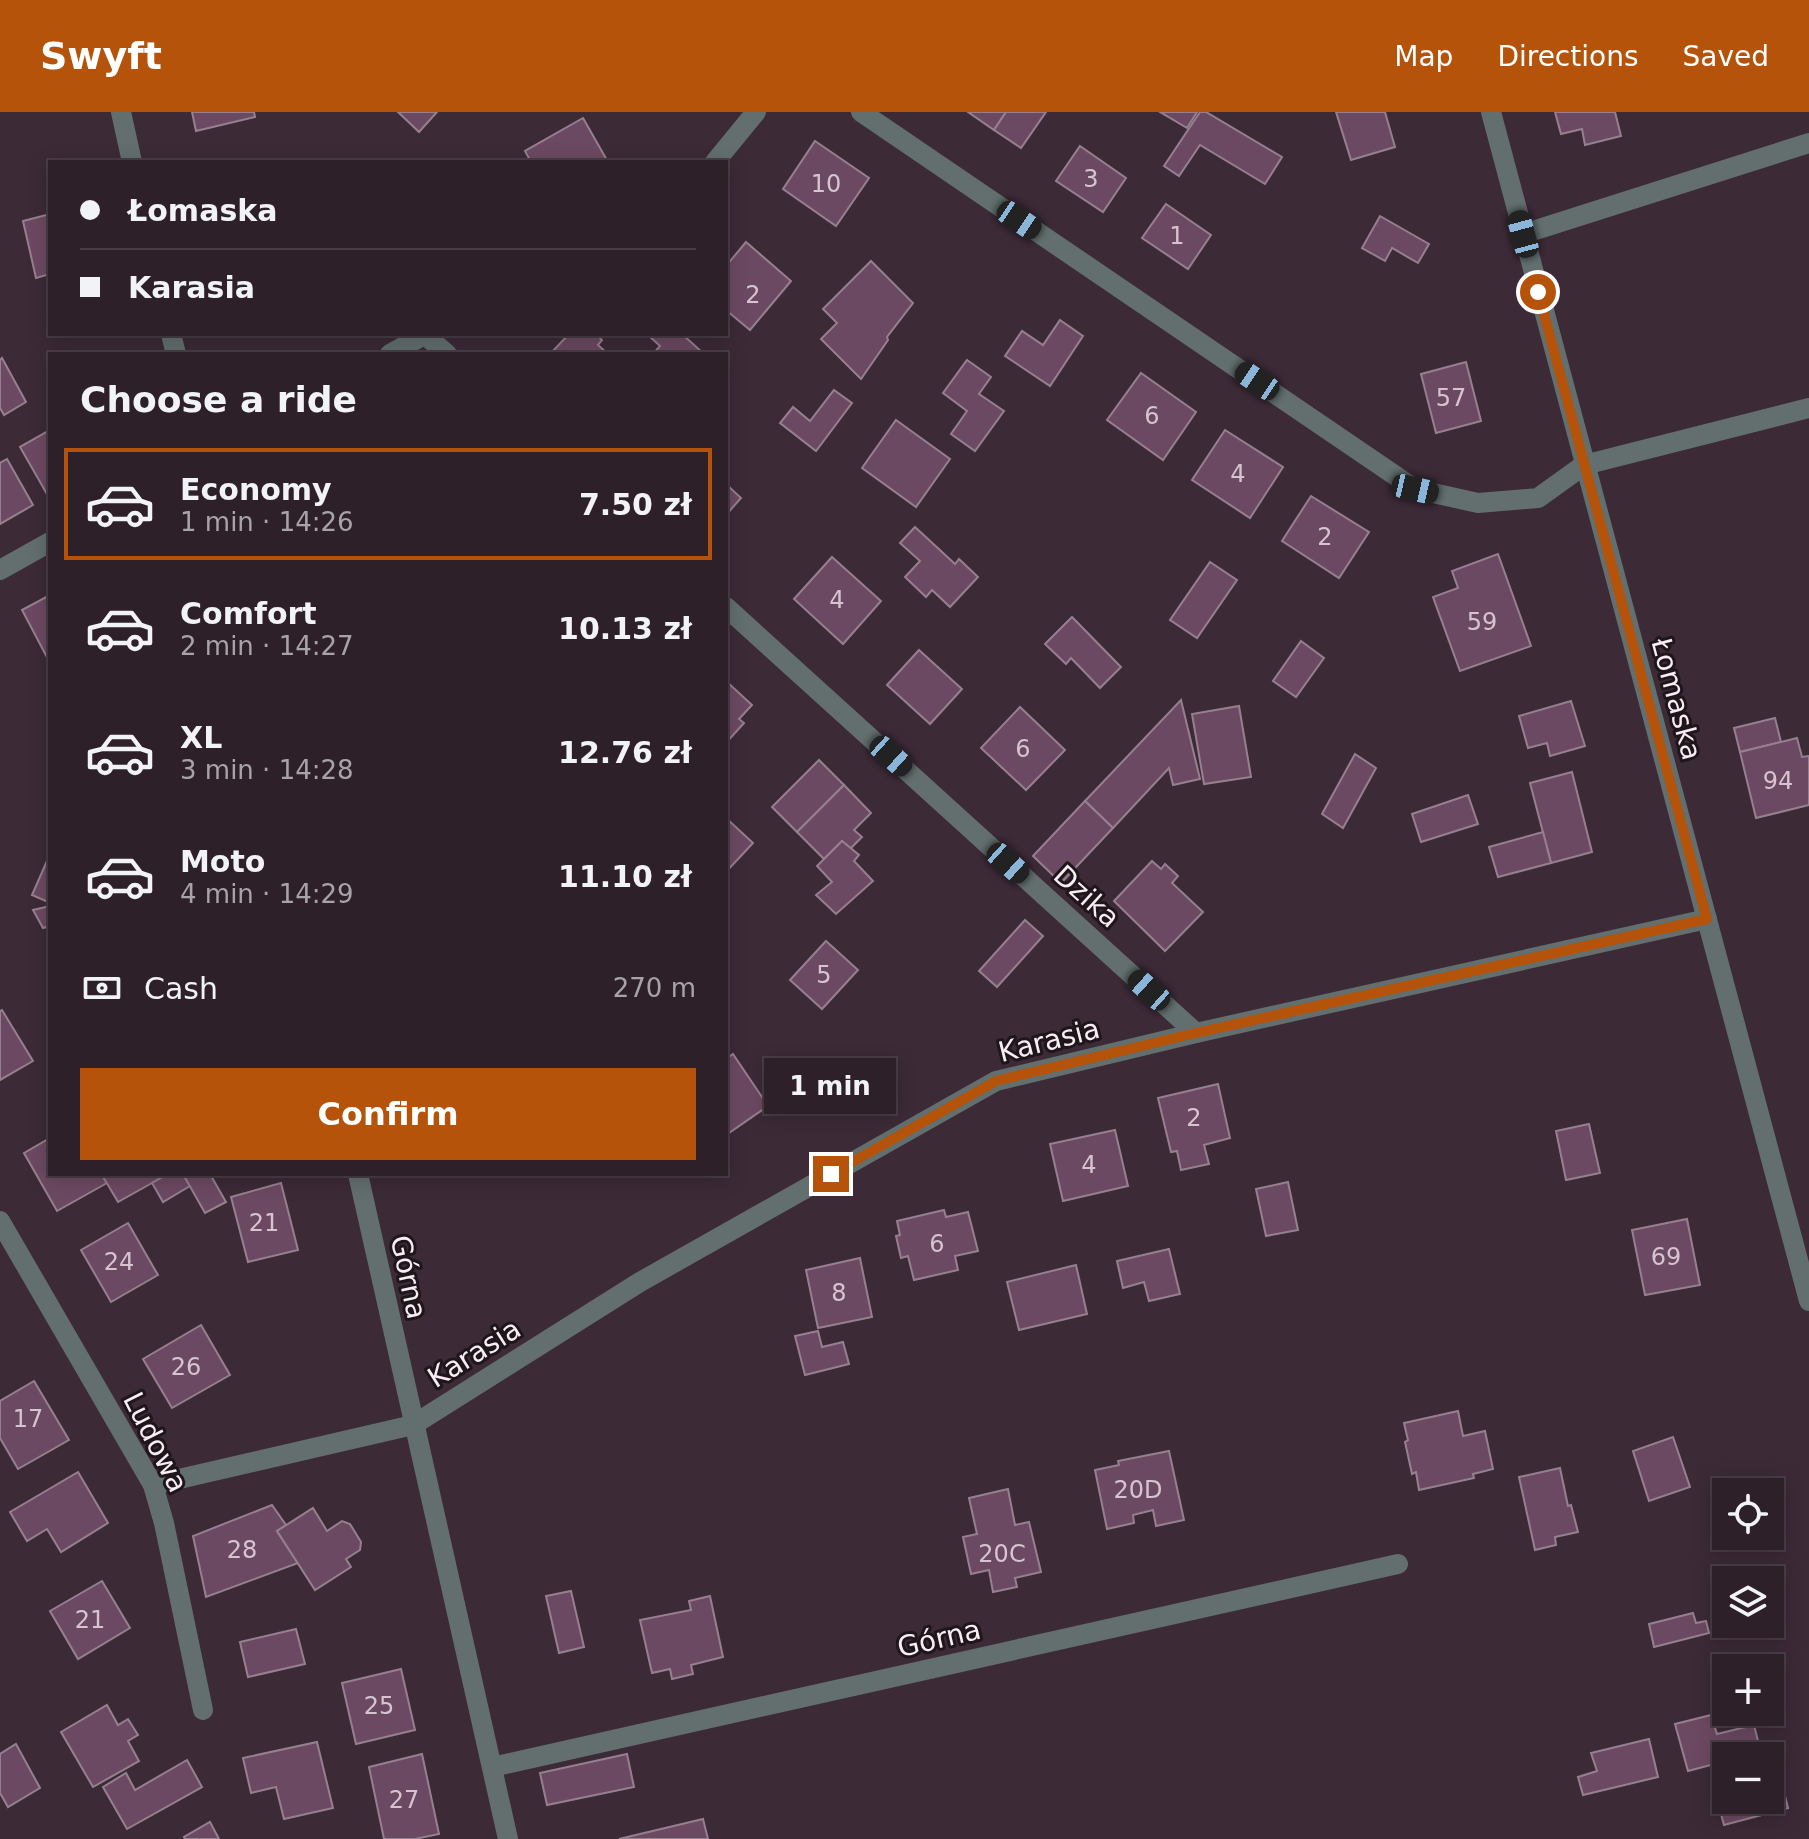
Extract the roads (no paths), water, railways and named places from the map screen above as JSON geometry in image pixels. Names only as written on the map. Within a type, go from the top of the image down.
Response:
[{"type":"street","points":[[121,112],[132,160]]},
{"type":"street","points":[[717,160],[756,112]]},
{"type":"street","points":[[861,112],[1415,489],[1478,503],[1538,498],[1584,465],[1809,408]]},
{"type":"street","name":"Łomaska","points":[[1491,112],[1809,1301]]},
{"type":"street","points":[[1523,234],[1809,143]]},
{"type":"street","points":[[394,352],[422,336]]},
{"type":"street","points":[[428,336],[445,352]]},
{"type":"street","points":[[0,570],[48,543]]},
{"type":"street","name":"Dzika","points":[[728,609],[1196,1033]]},
{"type":"street","name":"Karasia","points":[[153,1485],[413,1425],[640,1282],[996,1081],[1707,919]]},
{"type":"street","name":"Górna","points":[[358,1176],[508,1839]]},
{"type":"street","name":"Ludowa","points":[[0,1221],[153,1485],[164,1523],[203,1710]]},
{"type":"street","name":"Górna","points":[[492,1767],[1398,1564]]}]
